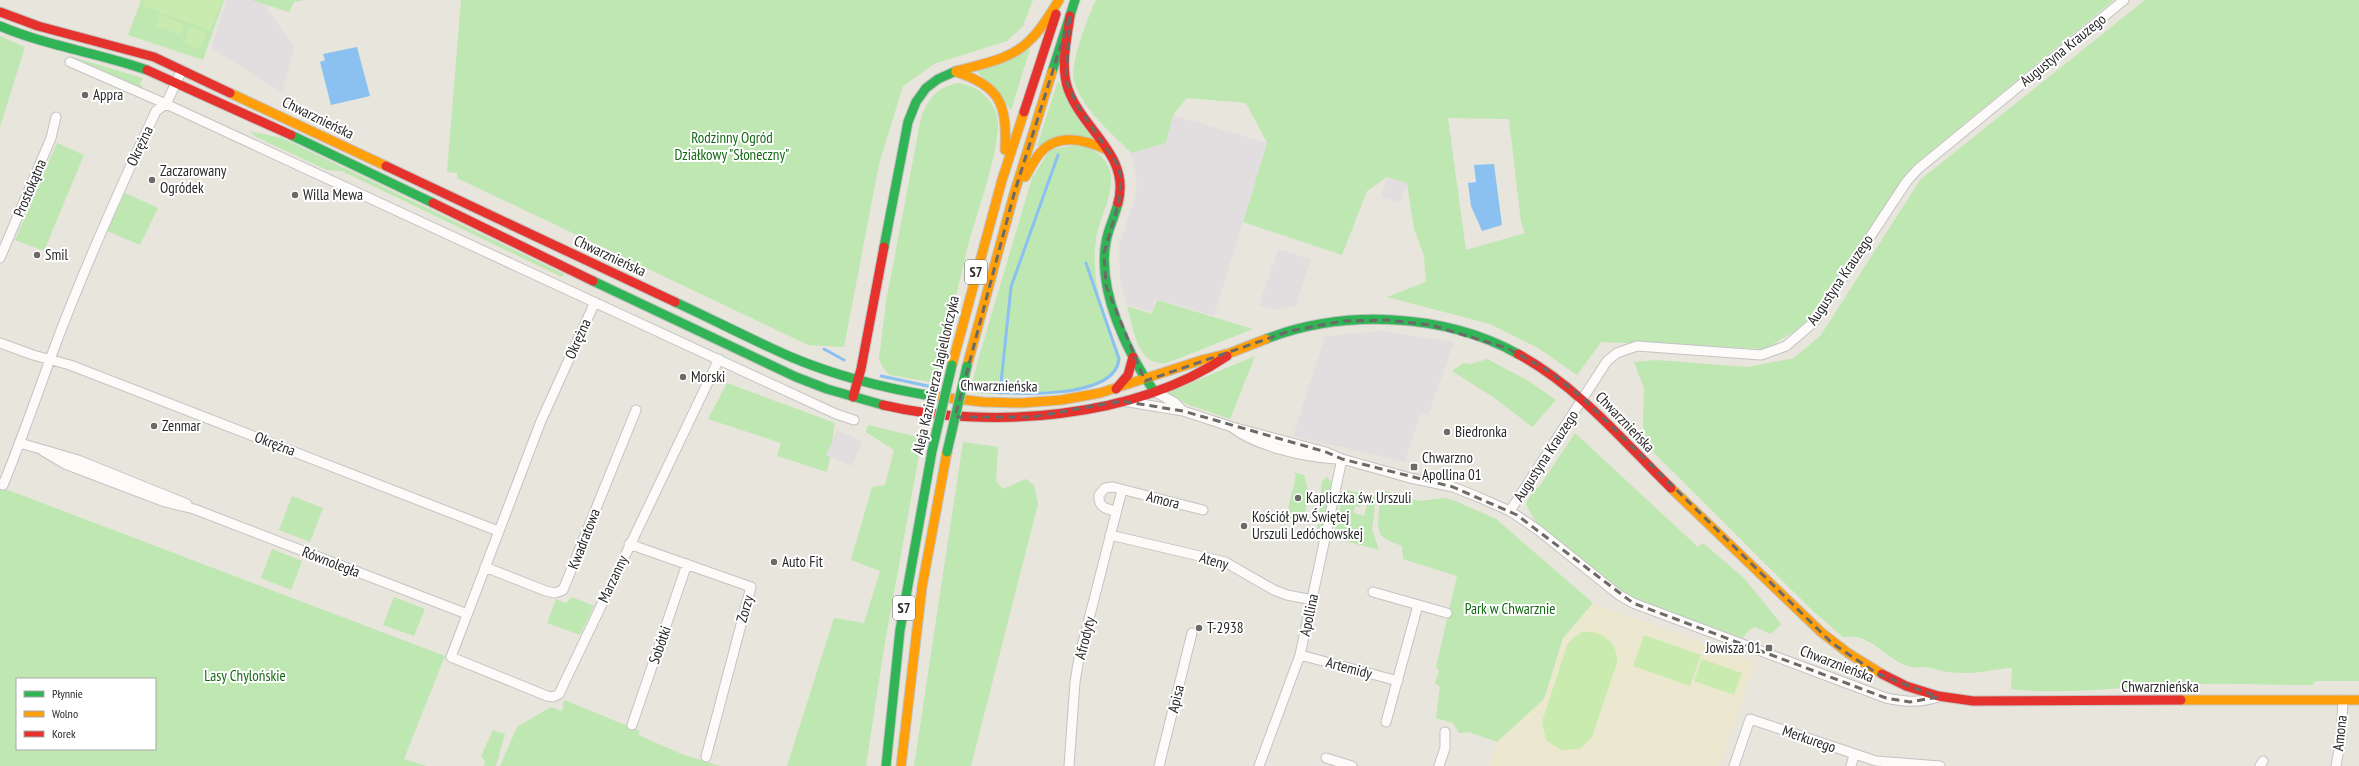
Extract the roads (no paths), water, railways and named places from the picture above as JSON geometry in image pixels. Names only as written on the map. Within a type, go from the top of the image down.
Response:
[{"type":"main road","points":[[853,397],[858,381],[912,108],[919,94],[930,83],[956,72],[1003,57],[1024,46],[1037,34],[1060,0]]},
{"type":"main road","name":"Aleja Kazimierza Jagiellończyka","points":[[886,766],[907,588],[932,451],[952,365],[1002,180],[1060,0]]},
{"type":"main road","name":"Aleja Kazimierza Jagiellończyka","points":[[900,766],[922,586],[947,452],[967,366],[1014,194],[1075,0]]},
{"type":"main road","name":"Chwarznieńska","points":[[0,12],[42,29],[131,50],[182,70],[786,354],[831,373],[858,381],[927,396],[1007,402],[1074,398],[1116,389],[1202,360],[1231,354],[1272,337],[1305,327],[1367,320],[1409,321],[1454,330],[1507,348],[1547,370],[1583,398],[1646,464],[1832,643],[1878,674],[1905,686],[1938,697],[1973,701],[2359,700]]},
{"type":"main road","points":[[1070,16],[1066,80],[1077,105],[1118,165],[1121,178],[1119,202],[1106,242],[1104,269],[1111,302],[1133,357],[1145,380],[1154,391]]},
{"type":"main road","name":"Chwarznieńska","points":[[0,26],[49,45],[122,61],[176,83],[444,209],[747,355],[814,384],[853,397],[918,412],[984,418],[1054,414],[1121,401],[1180,383],[1209,370],[1231,354]]},
{"type":"main road","points":[[956,72],[979,79],[996,94],[1003,104],[1006,127],[1002,180]]},
{"type":"main road","points":[[1014,194],[1036,159],[1051,144],[1067,139],[1085,140],[1107,150]]},
{"type":"main road","points":[[1116,389],[1128,375],[1133,357]]},
{"type":"street","name":"Augustyna Krauzego","points":[[1510,511],[1607,361],[1617,353],[1637,346],[1761,355],[1775,352],[1797,338],[1822,312],[1907,181],[1918,169],[2124,0]]},
{"type":"street","points":[[70,62],[166,104],[836,414],[854,420]]},
{"type":"street","name":"Okrężna","points":[[0,484],[3,485],[20,443],[50,360],[104,222],[156,111],[166,104],[182,70]]},
{"type":"street","name":"Prostokątna","points":[[0,258],[51,138],[56,117]]},
{"type":"street","name":"Okrężna","points":[[451,657],[541,421],[595,302]]},
{"type":"street","points":[[0,343],[50,360]]},
{"type":"street","name":"Marzanny","points":[[451,657],[547,696],[557,696],[562,691],[629,544],[719,359]]},
{"type":"street","name":"Okrężna","points":[[50,360],[78,367],[498,531]]},
{"type":"street","name":"Chwarznieńska","points":[[1154,391],[1174,403],[1183,411]]},
{"type":"street","name":"Chwarznieńska","points":[[1121,401],[1183,411],[1232,427],[1250,430],[1326,452],[1342,459],[1453,487],[1510,511],[1538,530],[1619,595],[1633,603],[1881,696],[1910,702],[1926,701],[1938,697]]},
{"type":"street","name":"Kwadratowa","points":[[485,567],[546,591],[555,593],[563,590],[636,410]]},
{"type":"street","name":"Równoległa","points":[[20,443],[43,451],[65,464],[166,502],[194,509],[467,614]]},
{"type":"street","name":"Apollina","points":[[1259,766],[1300,655],[1342,459]]},
{"type":"street","points":[[1116,511],[1103,507],[1099,501],[1099,495],[1107,487],[1122,490]]},
{"type":"street","name":"Amora","points":[[1122,490],[1203,510]]},
{"type":"street","name":"Afrodyty","points":[[1069,766],[1075,682],[1079,658],[1122,490]]},
{"type":"street","name":"Ateny","points":[[1110,535],[1225,562],[1274,590],[1287,595],[1313,600]]},
{"type":"street","name":"Zorzy","points":[[629,544],[751,587],[706,757]]},
{"type":"street","name":"Sobótki","points":[[632,725],[687,564]]},
{"type":"street","points":[[1373,592],[1447,613]]},
{"type":"street","points":[[1386,722],[1418,605]]},
{"type":"street","name":"Apisa","points":[[1159,766],[1192,633]]},
{"type":"street","name":"Artemidy","points":[[1300,655],[1398,681]]},
{"type":"street","name":"Amona","points":[[2336,766],[2341,738],[2343,700]]},
{"type":"street","name":"Merkurego","points":[[1734,766],[1750,719],[1854,755],[1890,763],[1940,766]]},
{"type":"street","points":[[1439,766],[1445,748],[1445,732]]},
{"type":"street","points":[[1851,766],[1854,755]]},
{"type":"street","points":[[1326,758],[1352,766]]},
{"type":"water","points":[[357,47],[370,96],[331,105],[320,62],[325,60],[323,54]]},
{"type":"water","points":[[1494,164],[1502,225],[1482,231],[1471,206],[1468,183],[1476,182],[1474,165]]},
{"type":"waterway","points":[[1000,393],[1011,287],[1058,155]]},
{"type":"waterway","points":[[981,391],[1015,393],[1060,392],[1081,388],[1100,382],[1113,373],[1119,359],[1086,263]]},
{"type":"waterway","points":[[824,349],[844,360]]},
{"type":"waterway","points":[[881,376],[937,388]]},
{"type":"place","name":"Appra","points":[[85,95]]},
{"type":"place","name":"Zaczarowany Ogródek","points":[[152,180]]},
{"type":"place","name":"Willa Mewa","points":[[295,195]]},
{"type":"place","name":"Smil","points":[[37,255]]},
{"type":"place","name":"Morski","points":[[683,377]]},
{"type":"place","name":"Zenmar","points":[[154,426]]},
{"type":"place","name":"Biedronka","points":[[1447,432]]},
{"type":"place","name":"Chwarzno Apollina 01","points":[[1414,467]]},
{"type":"place","name":"Kapliczka św. Urszuli","points":[[1298,498]]},
{"type":"place","name":"Kościół pw. Świętej Urszuli Ledóchowskej","points":[[1244,526]]},
{"type":"place","name":"Auto Fit","points":[[774,562]]},
{"type":"place","name":"T-2938","points":[[1199,628]]},
{"type":"place","name":"Jowisza 01","points":[[1769,648]]},
{"type":"park label","name":"Rodzinny Ogród Działkowy \"Słoneczny\"","points":[[732,146]]},
{"type":"park label","name":"Park w Chwarznie","points":[[1510,609]]},
{"type":"park label","name":"Lasy Chylońskie","points":[[245,676]]}]
